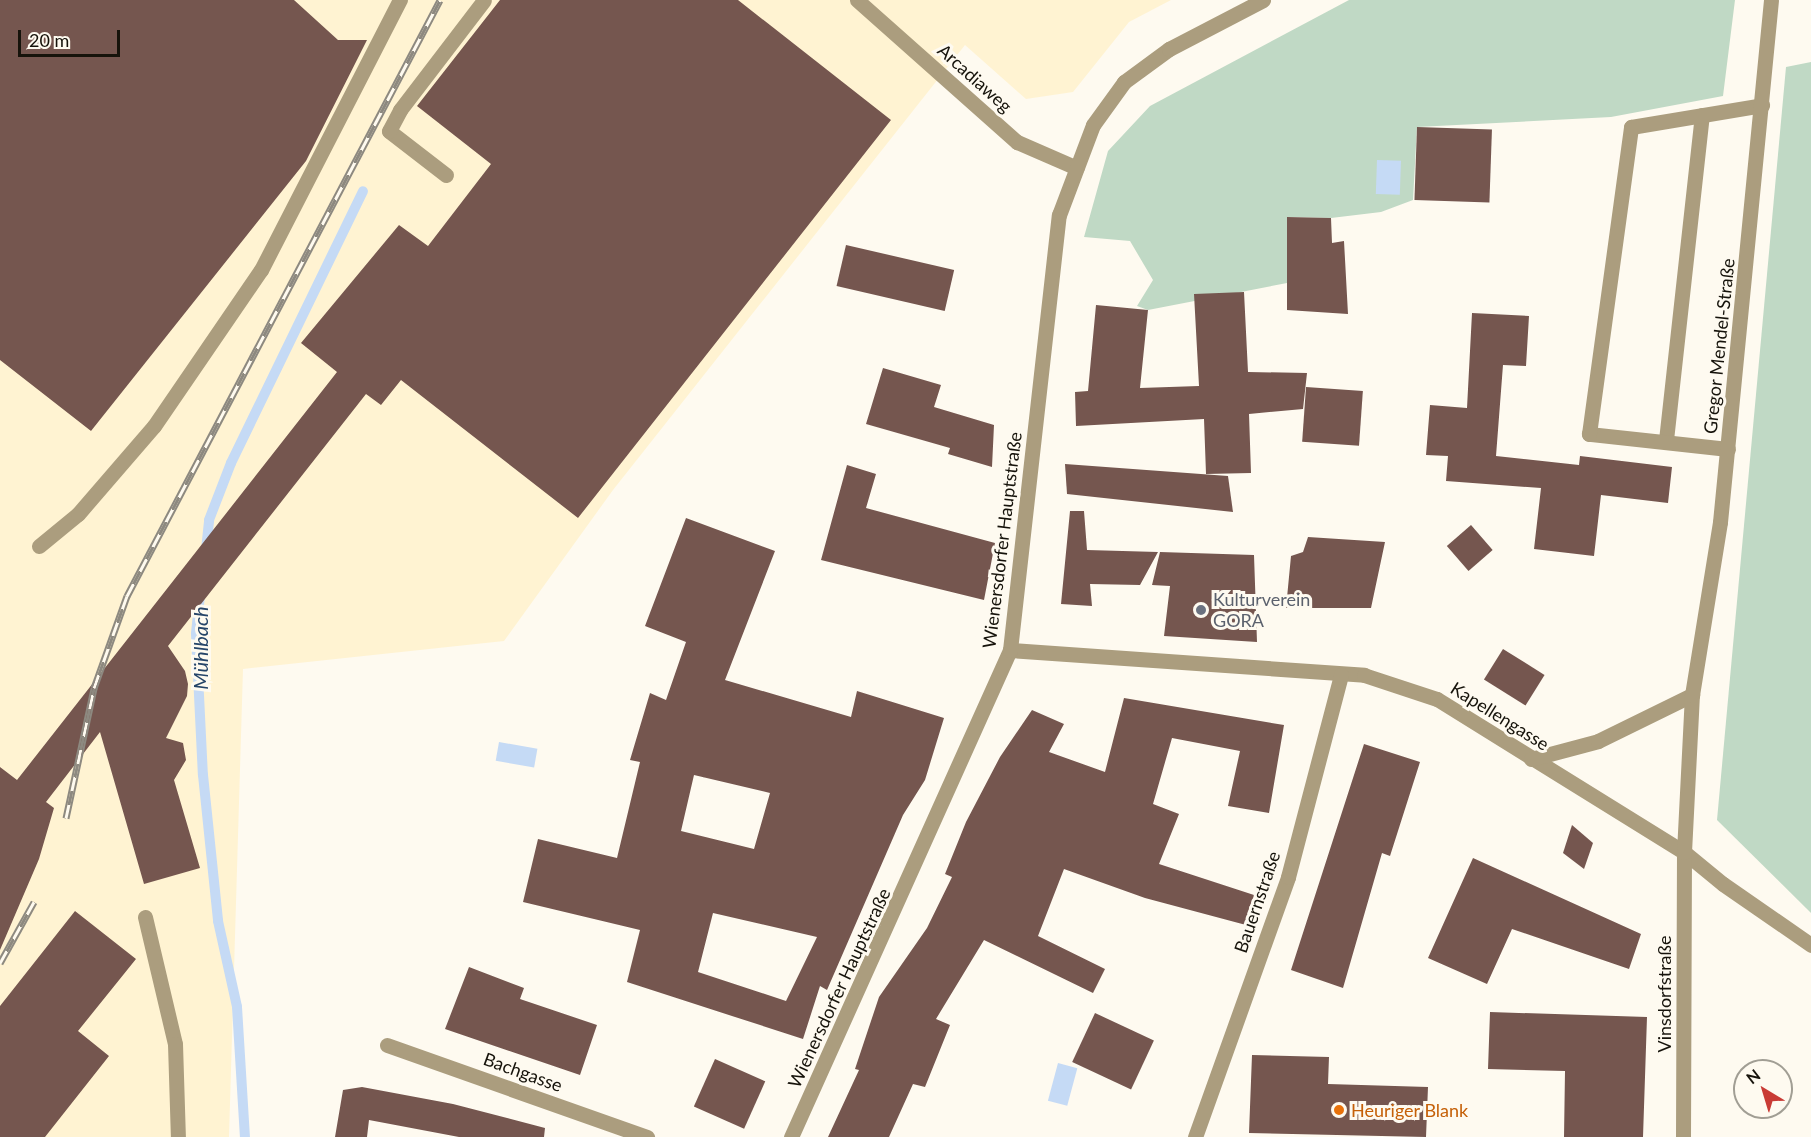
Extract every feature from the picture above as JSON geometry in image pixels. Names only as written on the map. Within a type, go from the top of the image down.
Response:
[{"type":"street","points":[[39,546],[78,514],[154,426],[261,270],[400,0]]},
{"type":"street","points":[[446,175],[389,131],[400,110],[484,0]]},
{"type":"street","name":"Arcadiaweg","points":[[857,0],[1017,142],[1077,168]]},
{"type":"street","name":"Wienersdorfer Hauptstraße","points":[[791,1137],[1010,650],[1059,215],[1093,125],[1124,82],[1169,49],[1263,0]]},
{"type":"street","name":"Gregor Mendel-Straße","points":[[1684,852],[1692,695],[1720,522],[1771,0]]},
{"type":"street","points":[[1728,449],[1666,440],[1589,434],[1631,127],[1762,105]]},
{"type":"street","points":[[1666,440],[1702,115]]},
{"type":"street","name":"Kapellengasse","points":[[1010,650],[1364,675],[1437,699],[1684,852],[1723,884],[1811,945]]},
{"type":"street","name":"Bauernstraße","points":[[1194,1137],[1288,877],[1341,675]]},
{"type":"street","points":[[1531,759],[1598,741],[1692,695]]},
{"type":"street","name":"Vinsdorfstraße","points":[[1683,1137],[1684,852]]},
{"type":"street","points":[[145,917],[175,1044],[178,1137]]},
{"type":"street","name":"Bachgasse","points":[[387,1045],[647,1137]]},
{"type":"shaded area","points":[[0,0],[1171,0],[1129,22],[1073,92],[1026,99],[965,45],[613,490],[504,641],[243,669],[229,1137],[0,1137]]},
{"type":"green space","points":[[1349,0],[1735,0],[1723,96],[1611,117],[1417,127],[1413,200],[1381,212],[1331,218],[1288,217],[1287,283],[1148,310],[1137,306],[1153,280],[1130,241],[1084,237],[1108,151],[1150,106]]},
{"type":"green space","points":[[1811,62],[1811,913],[1717,820],[1786,67]]},
{"type":"water","points":[[1377,160],[1401,161],[1400,195],[1376,194]]},
{"type":"water","points":[[499,742],[537,749],[534,767],[496,761]]},
{"type":"water","points":[[1058,1063],[1077,1068],[1067,1106],[1048,1101]]},
{"type":"building","points":[[0,0],[294,0],[338,40],[367,40],[306,161],[91,431],[0,360]]},
{"type":"building","points":[[500,0],[738,0],[891,120],[578,518],[401,380],[381,405],[366,394],[168,646],[185,671],[188,684],[187,696],[166,738],[183,743],[186,760],[174,780],[200,868],[144,884],[100,732],[46,802],[54,808],[39,859],[0,950],[0,767],[17,780],[337,372],[301,343],[399,225],[428,246],[491,164],[417,106]]},
{"type":"building","points":[[1417,127],[1492,130],[1489,203],[1414,200]]},
{"type":"building","points":[[1287,217],[1331,218],[1332,243],[1344,241],[1348,314],[1287,310]]},
{"type":"building","points":[[846,245],[954,270],[945,311],[837,286]]},
{"type":"building","points":[[1244,292],[1248,372],[1307,373],[1303,409],[1249,414],[1251,473],[1206,474],[1204,419],[1076,426],[1075,392],[1088,391],[1096,305],[1148,310],[1140,388],[1199,386],[1194,294]]},
{"type":"building","points":[[1472,313],[1529,316],[1526,366],[1503,365],[1496,456],[1579,465],[1580,456],[1672,467],[1668,503],[1601,495],[1594,556],[1534,549],[1541,488],[1446,481],[1448,456],[1426,455],[1430,405],[1467,408]]},
{"type":"building","points":[[883,368],[941,385],[934,407],[994,425],[992,467],[948,454],[950,448],[866,424]]},
{"type":"building","points":[[1306,387],[1363,391],[1359,446],[1302,442]]},
{"type":"building","points":[[1065,464],[1228,476],[1233,512],[1067,494]]},
{"type":"building","points":[[847,465],[876,474],[866,508],[995,543],[984,600],[821,560]]},
{"type":"building","points":[[1070,511],[1084,511],[1087,550],[1158,552],[1140,585],[1090,584],[1092,606],[1061,604]]},
{"type":"building","points":[[686,518],[775,551],[725,680],[851,717],[857,691],[944,718],[925,780],[903,815],[827,990],[820,986],[803,1039],[627,982],[640,930],[523,902],[538,839],[617,858],[640,762],[630,760],[650,693],[666,700],[686,642],[645,626]],"holes":[[[694,775],[770,793],[754,849],[681,831]],[[713,913],[817,937],[786,1001],[698,972]]]},
{"type":"building","points":[[1471,525],[1493,550],[1468,571],[1447,546]]},
{"type":"building","points":[[1308,537],[1385,542],[1371,608],[1286,608],[1291,556],[1303,552]]},
{"type":"building","points":[[1160,552],[1254,555],[1257,642],[1164,636],[1170,586],[1152,585]]},
{"type":"building","points":[[1503,649],[1545,675],[1525,705],[1484,680]]},
{"type":"building","points":[[1124,698],[1284,725],[1269,813],[1228,806],[1240,751],[1172,738],[1153,804],[1179,814],[1159,864],[1254,895],[1246,925],[1145,898],[1064,869],[1038,936],[1105,969],[1093,993],[984,940],[936,1019],[950,1025],[925,1087],[913,1084],[889,1137],[828,1137],[859,1070],[855,1069],[879,997],[927,928],[952,877],[945,874],[966,822],[1000,757],[1032,710],[1064,724],[1049,752],[1105,772]]},
{"type":"building","points":[[1364,744],[1420,762],[1390,856],[1382,853],[1343,988],[1291,970]]},
{"type":"building","points":[[1572,825],[1593,843],[1584,869],[1563,853]]},
{"type":"building","points":[[1473,858],[1641,934],[1629,969],[1512,929],[1487,984],[1428,958]]},
{"type":"building","points":[[75,911],[136,959],[78,1031],[109,1056],[45,1137],[0,1137],[0,1006]]},
{"type":"building","points":[[469,967],[524,988],[520,999],[597,1025],[580,1075],[445,1029]]},
{"type":"building","points":[[1490,1012],[1647,1017],[1643,1137],[1564,1137],[1565,1071],[1488,1069]]},
{"type":"building","points":[[1095,1013],[1154,1040],[1131,1089],[1072,1062]]},
{"type":"building","name":"Heuriger Blank","points":[[1252,1055],[1329,1057],[1328,1084],[1428,1087],[1426,1137],[1249,1133]]},
{"type":"building","points":[[715,1059],[765,1081],[744,1129],[694,1107]]},
{"type":"building","points":[[362,1087],[453,1104],[545,1128],[544,1137],[459,1137],[369,1120],[367,1137],[335,1137],[343,1090]]},
{"type":"waterway","name":"Mühlbach","points":[[206,550],[209,520],[231,463],[363,191]]},
{"type":"waterway","name":"Mühlbach","points":[[200,595],[196,634],[203,775],[218,921],[237,1007],[245,1137]]},
{"type":"railway","points":[[66,818],[94,688],[127,596],[440,0]]},
{"type":"railway","points":[[0,963],[34,902]]},
{"type":"place","name":"Kulturverein GORA","points":[[1201,610]]},
{"type":"place","name":"Heuriger Blank","points":[[1339,1110]]}]
